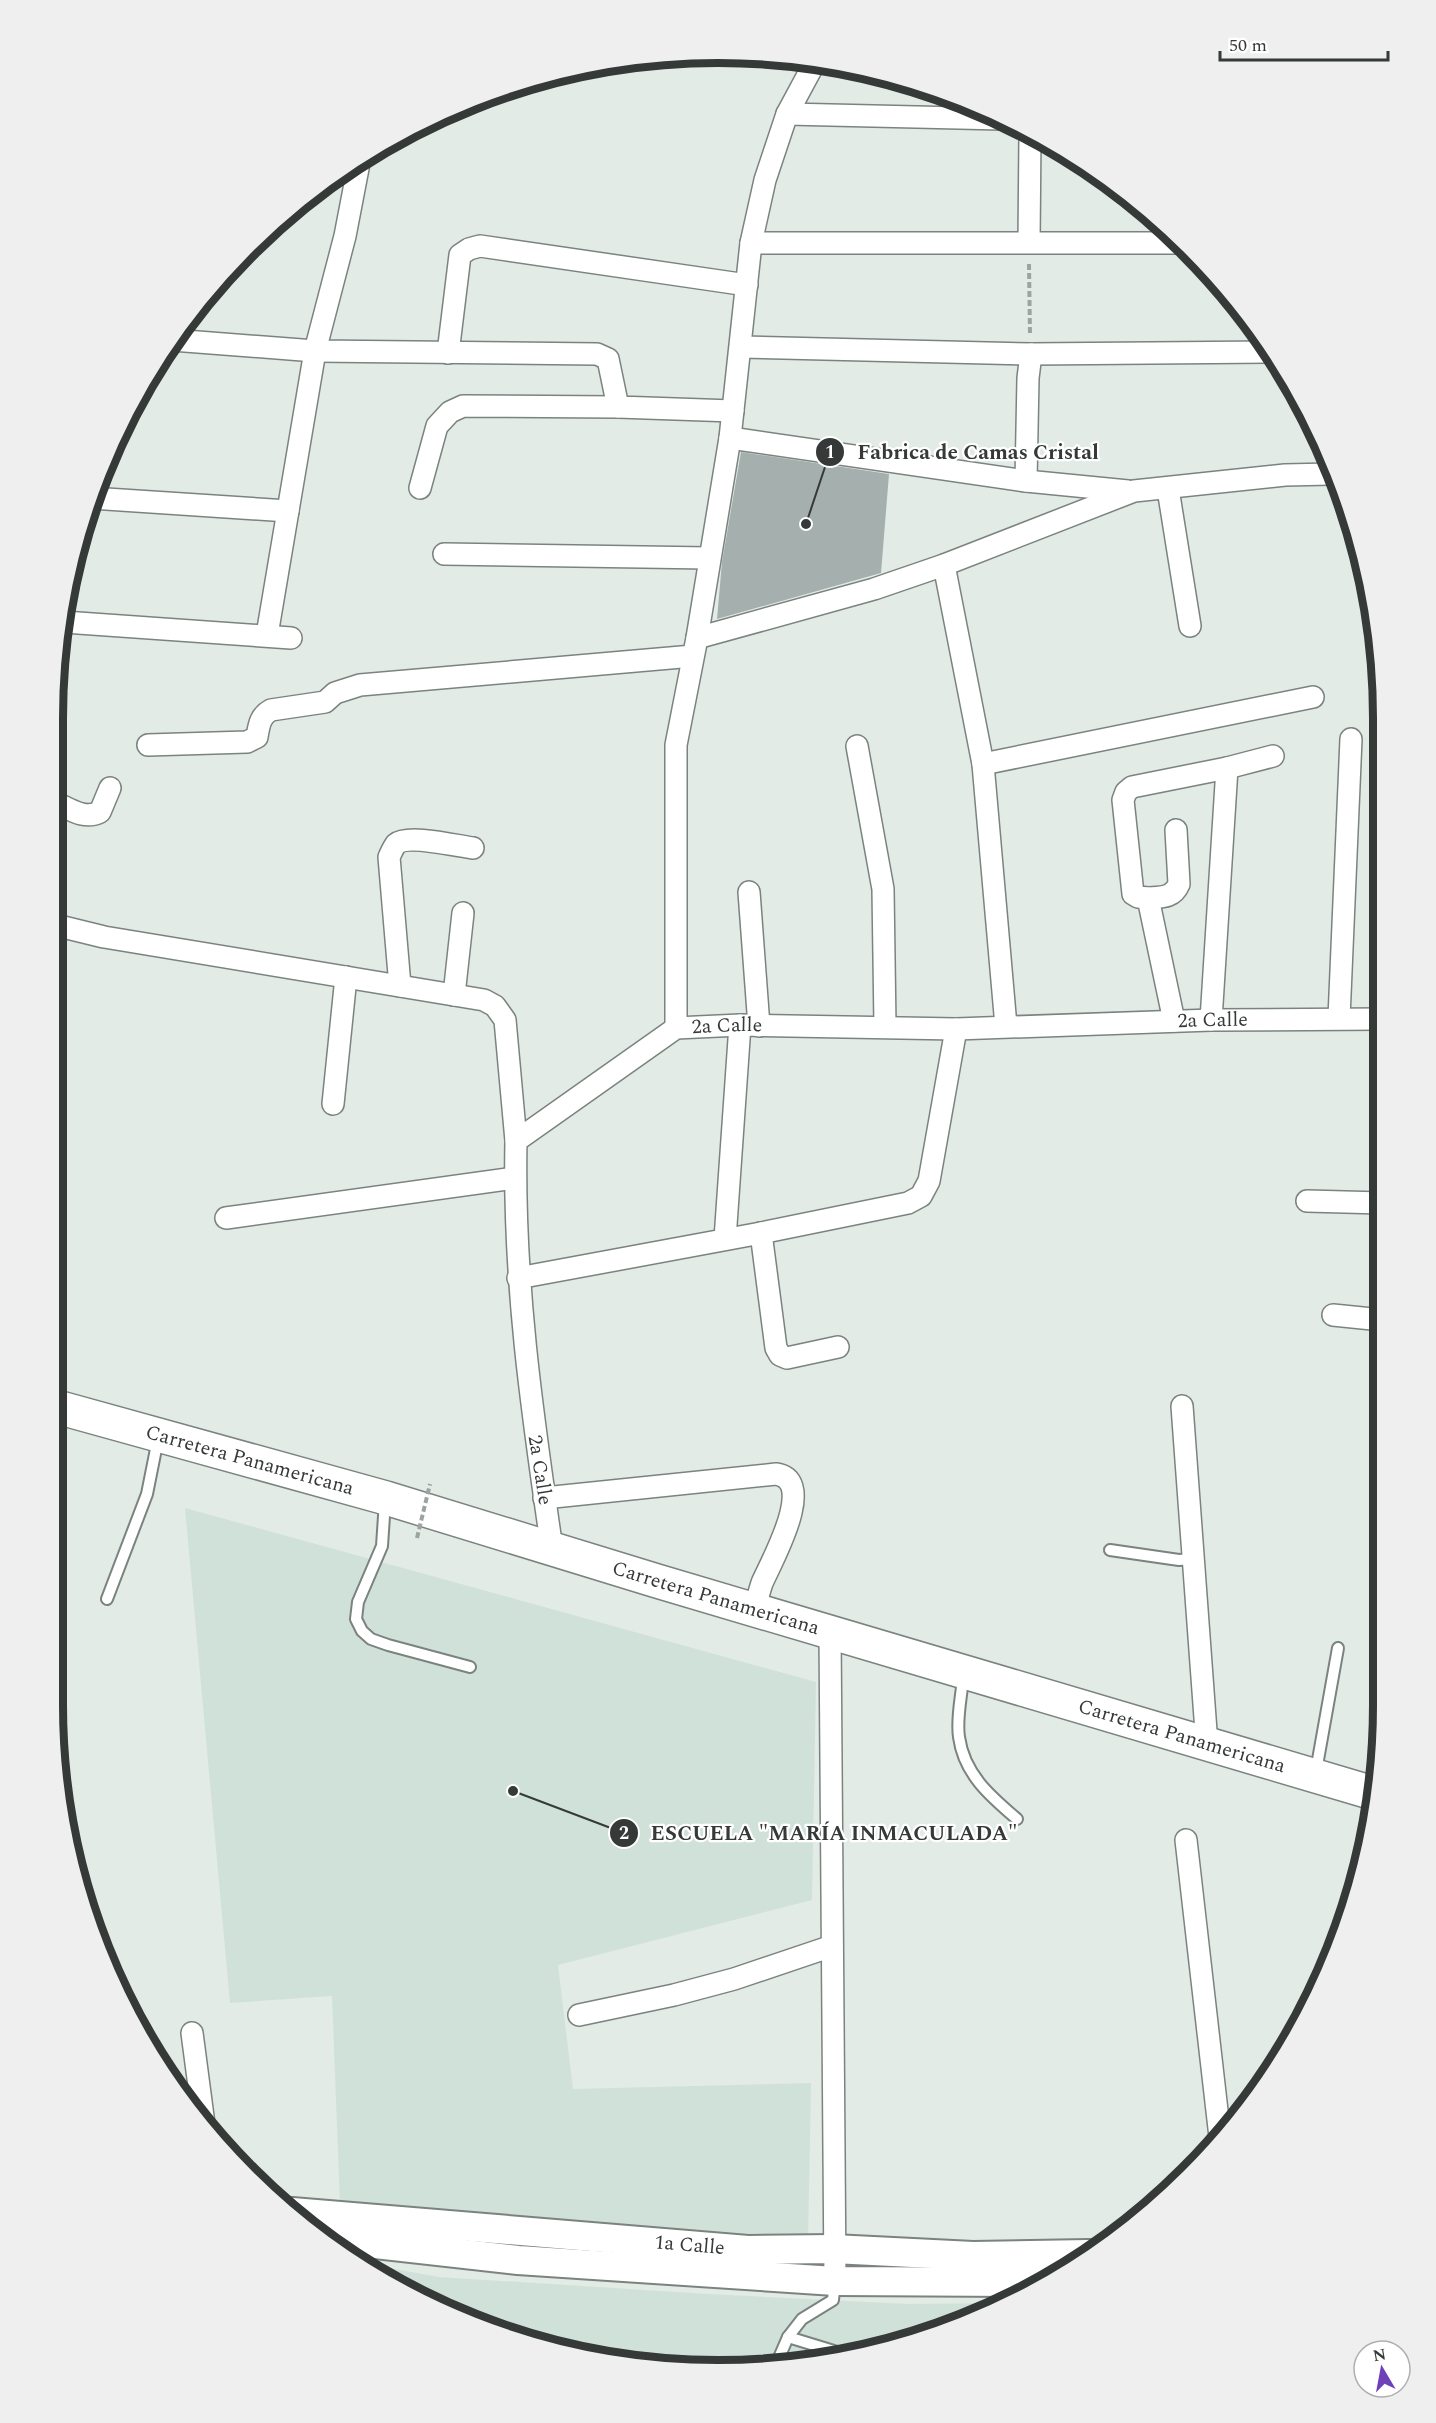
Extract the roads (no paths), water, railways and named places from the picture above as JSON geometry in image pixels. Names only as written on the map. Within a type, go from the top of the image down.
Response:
[{"type":"main road","name":"Carretera Panamericana","points":[[63,1409],[386,1498],[754,1610],[1367,1791]]},
{"type":"street","points":[[676,1028],[676,745],[730,438],[751,243],[765,180],[787,114],[810,70]]},
{"type":"street","points":[[787,114],[981,119]]},
{"type":"street","points":[[1029,142],[1029,242]]},
{"type":"street","points":[[267,635],[315,351],[345,236],[355,173]]},
{"type":"street","points":[[751,243],[1168,243]]},
{"type":"street","points":[[448,352],[460,255],[480,246],[747,285]]},
{"type":"street","points":[[182,341],[315,351],[597,354],[608,359],[618,406]]},
{"type":"street","points":[[741,347],[1031,354],[1262,352]]},
{"type":"street","points":[[1026,481],[1028,378],[1031,354]]},
{"type":"street","points":[[420,489],[436,426],[450,412],[463,406],[618,406],[733,411]]},
{"type":"street","points":[[730,438],[1026,481],[1134,491],[1285,475],[1326,474]]},
{"type":"street","points":[[1168,489],[1190,626]]},
{"type":"street","points":[[148,745],[247,741],[257,737],[265,713],[325,702],[335,693],[360,685],[695,647],[944,565],[1134,491]]},
{"type":"street","points":[[101,499],[288,512]]},
{"type":"street","points":[[444,554],[709,558]]},
{"type":"street","points":[[944,565],[983,764],[1006,1026]]},
{"type":"street","points":[[71,622],[267,635],[291,639]]},
{"type":"street","points":[[983,764],[1313,697]]},
{"type":"street","points":[[1339,1018],[1351,739]]},
{"type":"street","points":[[857,746],[883,889],[885,1026]]},
{"type":"street","points":[[1176,830],[1179,884],[1176,891],[1170,896],[1148,898],[1133,894],[1123,800],[1126,792],[1132,787],[1227,768],[1273,756]]},
{"type":"street","points":[[1211,1020],[1227,768]]},
{"type":"street","points":[[63,806],[86,816],[95,815],[100,812],[110,788]]},
{"type":"street","points":[[400,986],[389,857],[392,850],[397,843],[408,839],[473,848]]},
{"type":"street","points":[[725,1239],[750,1025],[749,892]]},
{"type":"street","points":[[1148,898],[1174,1021]]},
{"type":"street","points":[[454,995],[463,913]]},
{"type":"street","points":[[63,927],[104,937],[484,1000],[495,1006],[505,1020],[516,1142]]},
{"type":"street","points":[[333,1104],[345,977]]},
{"type":"street","name":"2a Calle","points":[[552,1549],[532,1421],[518,1278],[516,1142],[676,1028],[750,1025],[956,1029],[1211,1020],[1373,1019]]},
{"type":"street","points":[[518,1278],[761,1233],[908,1203],[921,1196],[929,1181],[956,1029]]},
{"type":"street","points":[[226,1218],[515,1178]]},
{"type":"street","points":[[1307,1201],[1373,1203]]},
{"type":"street","points":[[761,1233],[776,1348],[780,1355],[787,1358],[838,1347]]},
{"type":"street","points":[[1333,1315],[1373,1319]]},
{"type":"street","points":[[1182,1406],[1207,1745]]},
{"type":"street","points":[[544,1498],[784,1475],[791,1482],[794,1491],[788,1530],[761,1586],[754,1610]]},
{"type":"street","points":[[830,1632],[835,2281]]},
{"type":"street","points":[[1186,1840],[1219,2127]]},
{"type":"street","points":[[579,2015],[675,1995],[832,1946]]},
{"type":"street","points":[[192,2033],[202,2109]]},
{"type":"street","name":"1a Calle","points":[[305,2213],[748,2250],[834,2249],[973,2256],[1075,2254]]},
{"type":"street","name":"1a Calle","points":[[340,2240],[518,2260],[835,2281],[1027,2282]]},
{"type":"lane","points":[[107,1599],[147,1494],[158,1436]]},
{"type":"lane","points":[[386,1498],[382,1546],[358,1602],[356,1619],[362,1631],[371,1639],[470,1666]]},
{"type":"lane","points":[[1110,1550],[1179,1560],[1192,1559]]},
{"type":"lane","points":[[1315,1775],[1338,1648]]},
{"type":"lane","points":[[963,1672],[958,1735],[966,1764],[984,1791],[1017,1819]]},
{"type":"lane","points":[[779,2357],[788,2337],[802,2319],[833,2300],[835,2281]]},
{"type":"lane","points":[[788,2337],[830,2350]]},
{"type":"place","name":"Fabrica de Camas Cristal","points":[[806,524]]},
{"type":"place","name":"ESCUELA \"MARÍA INMACULADA\"","points":[[513,1791]]}]
